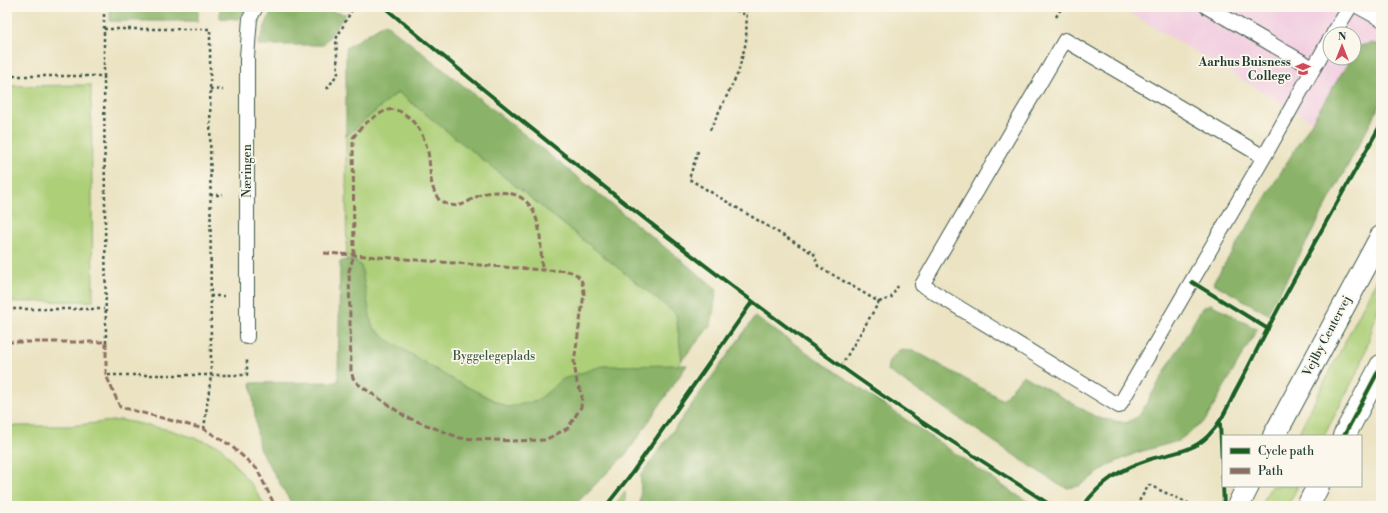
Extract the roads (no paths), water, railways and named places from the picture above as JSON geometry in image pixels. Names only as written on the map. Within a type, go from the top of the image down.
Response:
[{"type":"street","name":"Vejlby Centervej","points":[[1275,435],[1381,237]]},
{"type":"street","points":[[1345,435],[1381,366]]},
{"type":"street","points":[[1238,506],[1248,487]]},
{"type":"street","points":[[1308,506],[1318,487]]},
{"type":"lane","name":"Næringen","points":[[247,337],[247,57],[250,18],[256,7]]},
{"type":"lane","points":[[1207,7],[1313,68]]},
{"type":"lane","points":[[1338,26],[1350,7]]},
{"type":"lane","points":[[1359,7],[1381,19]]},
{"type":"lane","points":[[1264,157],[1066,40],[922,285],[1119,406],[1264,157],[1322,53]]},
{"type":"place","name":"Aarhus Buisness College","points":[[1303,69]]},
{"type":"park label","name":"Byggelegeplads","points":[[494,356]]}]
